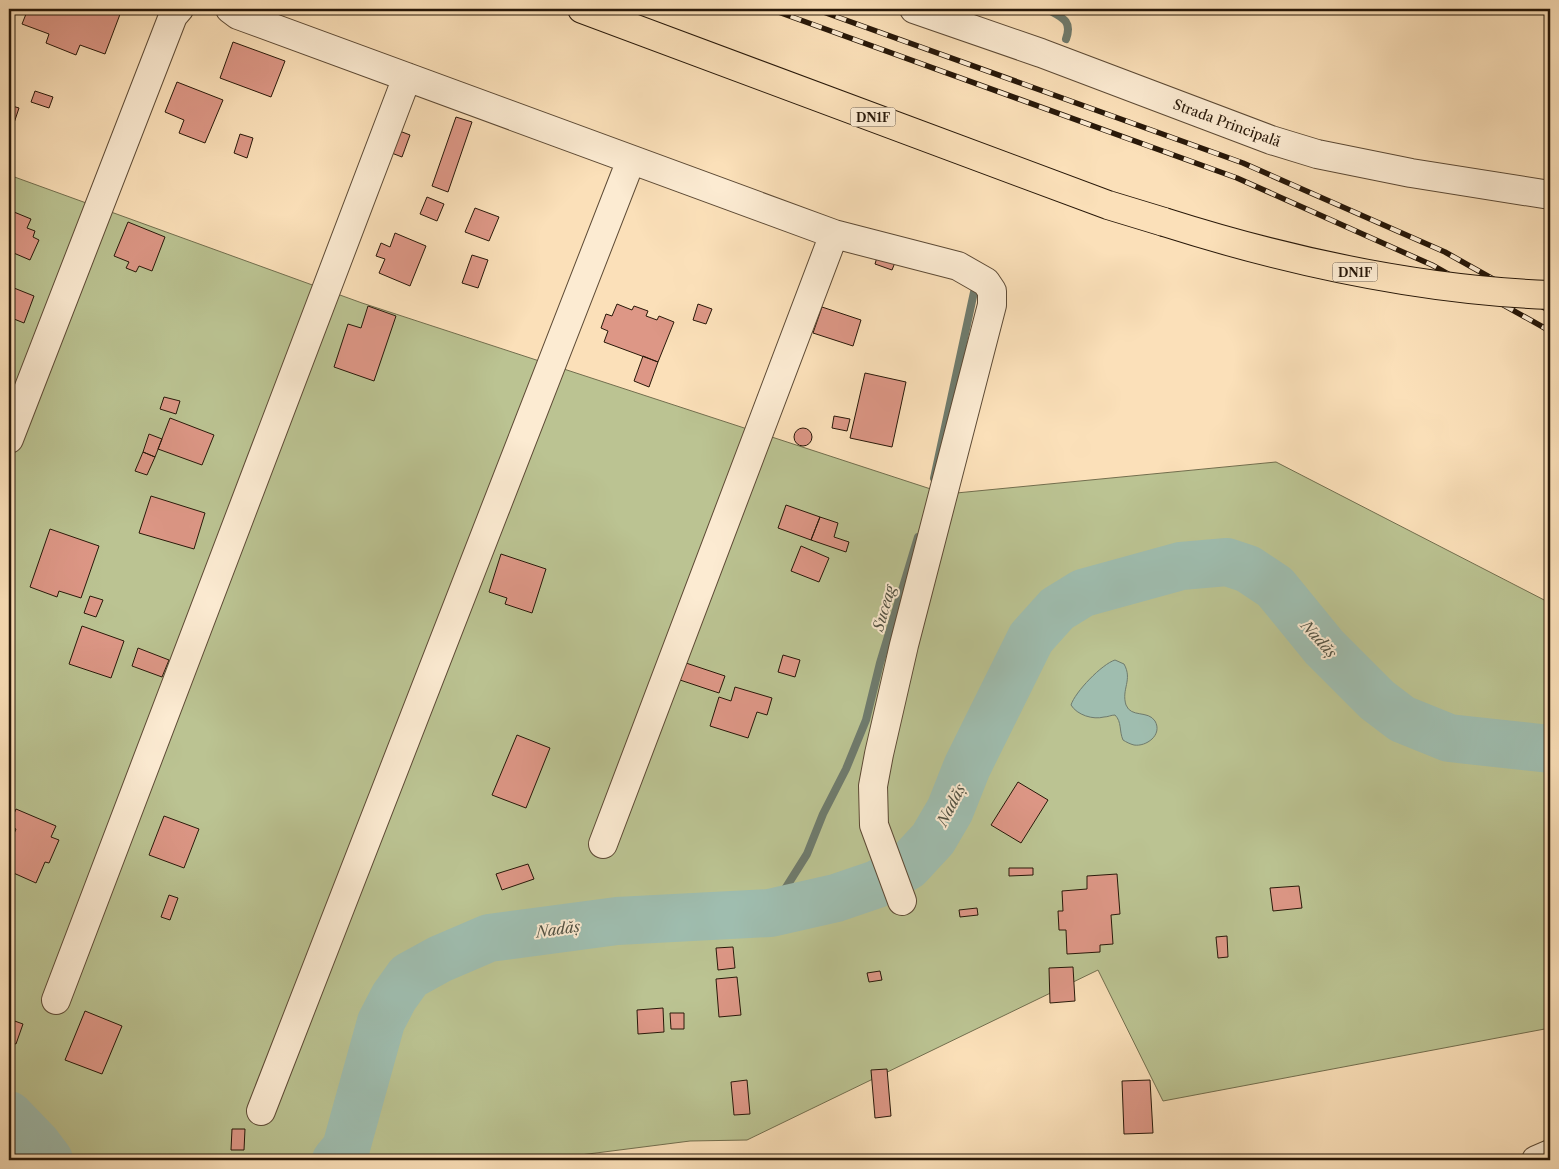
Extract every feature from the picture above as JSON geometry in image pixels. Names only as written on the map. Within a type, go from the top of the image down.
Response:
[{"type":"main road","name":"DN1F","points":[[582,9],[1099,201],[1225,241],[1333,268],[1427,283],[1512,293],[1550,295]]},
{"type":"street","points":[[9,439],[169,25],[179,9]]},
{"type":"street","points":[[230,9],[238,15],[407,78],[834,234],[958,266],[986,282],[992,291],[992,305],[878,754],[874,786],[874,826],[902,901]]},
{"type":"street","name":"Strada Principală","points":[[914,9],[1041,53],[1271,140],[1317,154],[1411,173],[1550,195]]},
{"type":"street","points":[[56,1000],[407,78]]},
{"type":"street","points":[[261,1111],[631,160]]},
{"type":"street","points":[[603,844],[834,234]]},
{"type":"street","points":[[1536,1160],[1550,1154]]},
{"type":"green space","points":[[9,175],[362,303],[946,494],[1276,462],[1550,603],[1550,1028],[1163,1101],[1098,970],[747,1140],[690,1141],[541,1160],[9,1160]]},
{"type":"shaded area","points":[[1115,660],[1124,664],[1126,670],[1125,699],[1128,709],[1152,718],[1157,726],[1157,731],[1152,739],[1143,744],[1134,745],[1123,740],[1119,721],[1115,715],[1100,718],[1090,717],[1077,712],[1071,705],[1090,679],[1103,667]]},
{"type":"building","points":[[28,9],[122,9],[105,54],[80,45],[76,55],[46,43],[49,34],[22,24]]},
{"type":"building","points":[[233,42],[285,61],[271,97],[220,78]]},
{"type":"building","points":[[177,82],[223,100],[205,143],[179,133],[184,120],[165,112]]},
{"type":"building","points":[[35,91],[53,97],[49,108],[31,102]]},
{"type":"building","points":[[9,105],[19,108],[12,129],[9,128]]},
{"type":"building","points":[[456,117],[472,122],[448,192],[432,186]]},
{"type":"building","points":[[397,130],[410,135],[402,157],[389,152]]},
{"type":"building","points":[[240,134],[253,138],[247,158],[234,153]]},
{"type":"building","points":[[427,197],[444,204],[437,221],[420,214]]},
{"type":"building","points":[[475,208],[499,217],[489,241],[465,232]]},
{"type":"building","points":[[14,212],[31,219],[27,228],[35,231],[33,237],[39,240],[30,260],[9,251],[9,216],[12,218]]},
{"type":"building","points":[[128,222],[165,237],[152,271],[139,266],[136,272],[126,268],[129,262],[114,256]]},
{"type":"building","points":[[395,233],[426,246],[410,286],[379,273],[385,259],[376,256],[381,243],[390,247]]},
{"type":"building","points":[[878,254],[896,260],[892,270],[875,264]]},
{"type":"building","points":[[472,255],[488,260],[478,288],[462,283]]},
{"type":"building","points":[[9,286],[34,296],[24,323],[9,317]]},
{"type":"building","points":[[617,304],[632,310],[634,306],[648,311],[646,316],[657,320],[659,316],[674,322],[658,362],[604,342],[608,331],[601,328],[606,314],[612,316]]},
{"type":"building","points":[[698,304],[712,309],[706,324],[693,320]]},
{"type":"building","points":[[368,306],[396,316],[374,381],[334,367],[348,324],[361,328]]},
{"type":"building","points":[[822,307],[861,320],[853,346],[813,333]]},
{"type":"building","points":[[643,356],[658,362],[649,387],[634,381]]},
{"type":"building","points":[[865,373],[906,382],[892,447],[850,438]]},
{"type":"building","points":[[164,397],[180,401],[176,414],[160,409]]},
{"type":"building","points":[[834,416],[850,419],[847,431],[832,428]]},
{"type":"building","points":[[170,418],[214,435],[202,465],[158,449]]},
{"type":"building","points":[[803,428],[809,431],[812,437],[809,443],[803,446],[797,443],[794,437],[797,431]]},
{"type":"building","points":[[149,434],[162,439],[155,457],[143,452]]},
{"type":"building","points":[[143,452],[155,457],[147,475],[135,471]]},
{"type":"building","points":[[151,496],[205,513],[194,549],[139,533]]},
{"type":"building","points":[[786,505],[820,517],[811,540],[778,528]]},
{"type":"building","points":[[820,517],[838,523],[834,537],[849,542],[846,552],[811,540]]},
{"type":"building","points":[[50,529],[99,546],[81,598],[59,591],[57,597],[30,587]]},
{"type":"building","points":[[801,546],[829,558],[819,582],[791,571]]},
{"type":"building","points":[[501,554],[546,569],[532,613],[505,604],[507,598],[489,592]]},
{"type":"building","points":[[90,596],[103,600],[96,617],[84,613]]},
{"type":"building","points":[[82,626],[124,641],[111,678],[69,664]]},
{"type":"building","points":[[138,648],[169,660],[162,677],[132,666]]},
{"type":"building","points":[[783,655],[800,660],[795,677],[778,672]]},
{"type":"building","points":[[683,662],[725,676],[719,693],[677,679]]},
{"type":"building","points":[[735,687],[772,698],[767,715],[757,712],[748,738],[710,726],[719,697],[731,701]]},
{"type":"building","points":[[517,735],[550,748],[526,808],[492,795]]},
{"type":"building","points":[[1018,782],[1048,800],[1021,843],[991,825]]},
{"type":"building","points":[[16,809],[56,826],[51,837],[59,840],[49,863],[45,862],[36,883],[9,871],[9,846],[16,829],[9,826]]},
{"type":"building","points":[[164,816],[199,829],[184,868],[149,855]]},
{"type":"building","points":[[528,864],[534,879],[502,890],[496,874]]},
{"type":"building","points":[[1009,868],[1033,868],[1033,875],[1009,876]]},
{"type":"building","points":[[1117,874],[1120,914],[1111,915],[1113,944],[1100,945],[1100,952],[1067,954],[1066,930],[1059,930],[1058,911],[1063,911],[1062,891],[1087,889],[1087,876]]},
{"type":"building","points":[[1299,886],[1302,908],[1273,911],[1270,888]]},
{"type":"building","points":[[169,895],[178,898],[170,920],[161,917]]},
{"type":"building","points":[[977,908],[978,915],[960,917],[959,910]]},
{"type":"building","points":[[1227,936],[1228,957],[1218,958],[1216,937]]},
{"type":"building","points":[[733,947],[735,968],[718,970],[716,948]]},
{"type":"building","points":[[1073,967],[1075,1001],[1050,1003],[1049,968]]},
{"type":"building","points":[[880,971],[882,980],[869,982],[867,973]]},
{"type":"building","points":[[737,977],[741,1015],[719,1017],[716,979]]},
{"type":"building","points":[[663,1008],[664,1032],[638,1034],[637,1010]]},
{"type":"building","points":[[85,1011],[122,1026],[102,1074],[65,1060]]},
{"type":"building","points":[[670,1013],[684,1013],[684,1029],[671,1029]]},
{"type":"building","points":[[9,1019],[23,1024],[16,1044],[9,1042]]},
{"type":"building","points":[[887,1069],[891,1116],[875,1118],[871,1070]]},
{"type":"building","points":[[747,1080],[750,1114],[734,1115],[731,1082]]},
{"type":"building","points":[[1150,1080],[1153,1133],[1124,1134],[1122,1081]]},
{"type":"building","points":[[232,1129],[245,1129],[244,1150],[231,1150]]},
{"type":"waterway","name":"Suceag","points":[[1047,9],[1067,23],[1068,33],[1066,39]]},
{"type":"waterway","name":"Suceag","points":[[934,478],[974,292]]},
{"type":"waterway","name":"Suceag","points":[[770,913],[807,854],[866,720],[880,663],[918,537]]},
{"type":"waterway","name":"Nadăș","points":[[336,1160],[346,1148],[381,1022],[394,997],[409,976],[440,959],[489,938],[617,921],[770,913],[836,898],[877,884],[908,866],[933,839],[950,810],[967,767],[1031,638],[1057,609],[1083,593],[1181,566],[1227,562],[1248,569],[1275,587],[1324,647],[1377,700],[1402,719],[1449,738],[1550,749]]},
{"type":"waterway","name":"Nadăș","points":[[9,1115],[37,1144],[49,1160]]},
{"type":"railway","points":[[770,9],[1237,178],[1432,265],[1550,331]]},
{"type":"railway","points":[[815,9],[1243,163],[1445,252],[1550,311]]}]
